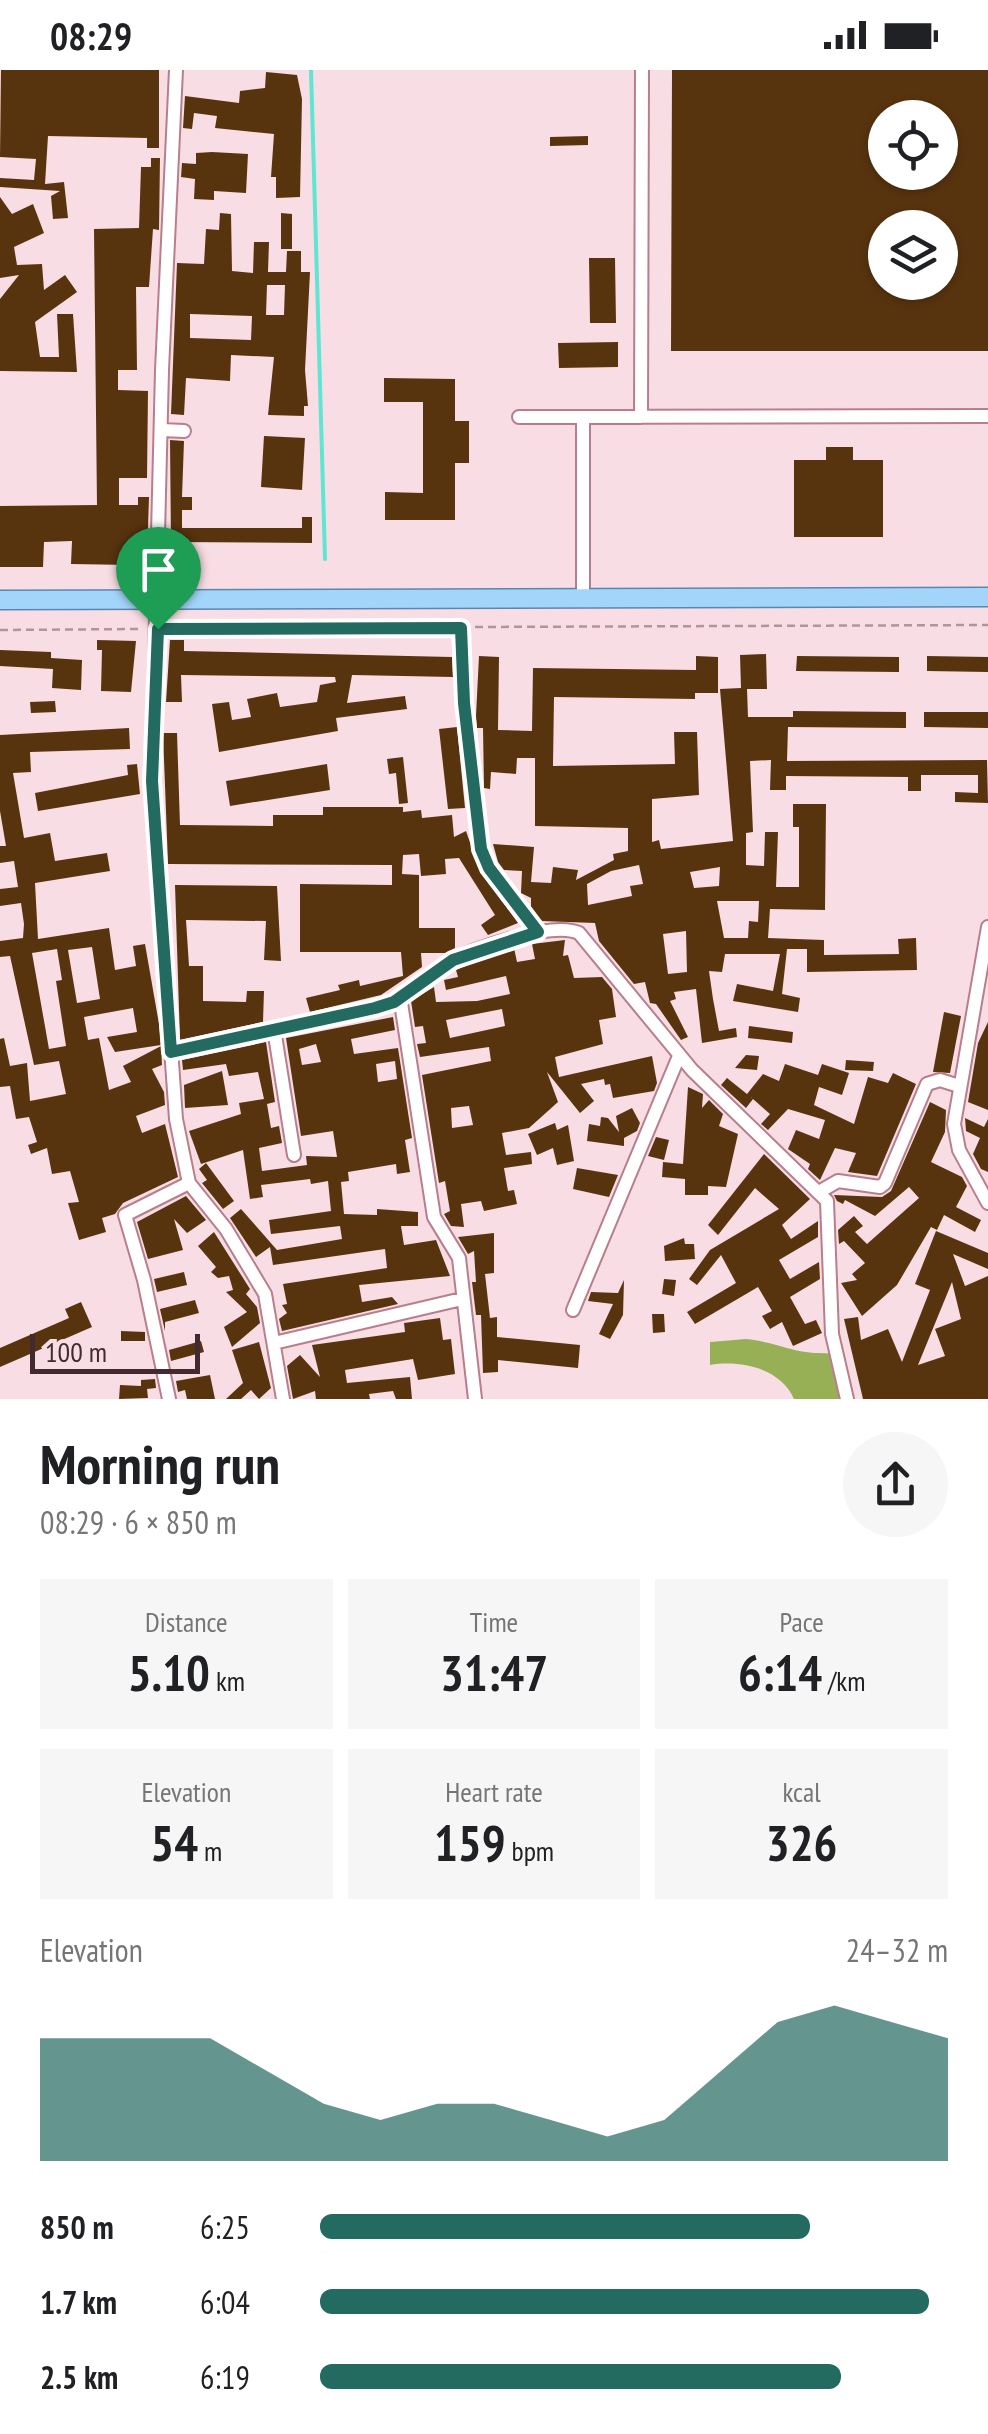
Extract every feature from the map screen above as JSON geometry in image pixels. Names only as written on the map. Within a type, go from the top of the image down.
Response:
[{"type":"main road","points":[[0,600],[988,597]]},
{"type":"street","points":[[176,70],[152,781],[176,1119],[189,1183],[226,1228],[266,1294],[283,1399]]},
{"type":"street","points":[[641,417],[642,70]]},
{"type":"street","points":[[518,417],[988,416]]},
{"type":"street","points":[[582,600],[583,417]]},
{"type":"street","points":[[162,430],[184,431]]},
{"type":"street","points":[[461,628],[464,703],[481,849],[489,868],[538,932]]},
{"type":"street","points":[[988,926],[959,1086],[957,1142],[988,1203]]},
{"type":"street","points":[[394,1002],[453,960],[538,932],[568,928],[580,933],[679,1056],[819,1192],[829,1210],[832,1334],[847,1399]]},
{"type":"street","points":[[171,1052],[401,1003],[434,1216],[459,1258],[475,1399]]},
{"type":"street","points":[[274,1029],[294,1155]]},
{"type":"street","points":[[573,1310],[679,1056]]},
{"type":"street","points":[[819,1192],[838,1180],[880,1187],[886,1183],[927,1084],[940,1080],[959,1086]]},
{"type":"street","points":[[170,1399],[144,1280],[124,1214],[189,1183]]},
{"type":"street","points":[[274,1343],[462,1299]]},
{"type":"path","points":[[0,630],[988,625]]},
{"type":"green space","points":[[746,1339],[807,1352],[832,1353],[842,1399],[794,1399],[788,1388],[769,1373],[747,1365],[710,1365],[710,1342]]},
{"type":"building","points":[[1,70],[159,70],[159,148],[147,148],[147,138],[48,136],[45,184],[64,182],[68,218],[53,219],[51,196],[60,191],[0,187],[0,178],[34,180],[36,159],[0,157]]},
{"type":"building","points":[[672,70],[988,70],[988,351],[671,351]]},
{"type":"building","points":[[266,72],[297,75],[302,99],[300,197],[276,198],[276,177],[271,177],[274,134],[215,128],[217,116],[194,113],[192,129],[183,128],[185,96],[239,103],[240,91],[265,88]]},
{"type":"building","points":[[588,136],[588,145],[550,146],[550,137]]},
{"type":"building","points":[[196,153],[248,154],[246,193],[214,191],[214,200],[194,199],[195,179],[181,177],[182,163],[196,164]]},
{"type":"building","points":[[151,158],[160,158],[159,230],[153,229],[149,287],[136,287],[137,370],[118,370],[118,390],[148,391],[147,478],[119,478],[119,505],[138,505],[138,497],[149,497],[147,560],[132,560],[131,565],[71,564],[72,541],[44,542],[43,567],[0,567],[0,506],[97,505],[94,229],[139,228],[141,167],[151,167]]},
{"type":"building","points":[[0,197],[12,214],[33,204],[44,233],[14,247],[17,265],[42,264],[44,290],[65,275],[77,292],[35,322],[40,357],[59,357],[57,314],[73,314],[77,372],[0,371],[0,299],[19,275],[0,278]]},
{"type":"building","points":[[220,213],[231,214],[232,271],[253,273],[254,242],[269,242],[268,272],[286,272],[287,251],[301,251],[301,272],[310,272],[305,370],[308,406],[304,406],[304,416],[268,415],[274,357],[231,355],[230,381],[186,378],[184,415],[171,414],[177,263],[204,264],[206,229],[219,230]],"holes":[[[267,285],[285,285],[284,315],[266,315]],[[190,314],[252,316],[251,340],[190,338]]]},
{"type":"building","points":[[281,213],[292,214],[292,249],[281,249]]},
{"type":"building","points":[[589,258],[615,258],[616,323],[590,323]]},
{"type":"building","points":[[618,342],[618,367],[559,368],[558,343]]},
{"type":"building","points":[[384,378],[455,379],[455,421],[469,421],[469,463],[455,463],[455,520],[385,520],[385,492],[423,493],[423,402],[384,402]]},
{"type":"building","points":[[264,436],[305,438],[302,490],[261,487]]},
{"type":"building","points":[[170,440],[184,441],[182,497],[192,497],[192,510],[182,510],[182,528],[302,528],[302,517],[312,517],[312,543],[171,542]]},
{"type":"building","points":[[826,447],[853,447],[853,460],[883,460],[883,537],[794,537],[794,460],[826,460]]},
{"type":"building","points":[[97,640],[136,641],[131,692],[101,691],[102,650],[97,650]]},
{"type":"building","points":[[170,640],[184,640],[184,651],[452,657],[453,677],[352,675],[347,703],[405,696],[407,709],[336,718],[338,731],[219,752],[212,704],[229,702],[232,720],[251,717],[247,699],[277,693],[280,707],[317,702],[320,685],[336,682],[335,677],[181,675],[182,702],[166,702]]},
{"type":"building","points":[[0,650],[51,652],[51,658],[82,660],[81,690],[52,688],[53,669],[0,666]]},
{"type":"building","points":[[766,654],[767,689],[747,689],[748,717],[793,717],[793,711],[906,712],[906,728],[788,727],[787,761],[987,760],[988,803],[955,802],[955,792],[978,793],[978,775],[921,775],[921,791],[908,791],[908,777],[786,776],[786,790],[770,790],[771,760],[750,761],[753,832],[746,833],[746,865],[764,866],[765,832],[778,832],[776,887],[799,887],[799,827],[793,827],[793,804],[826,804],[825,910],[770,909],[768,938],[824,940],[824,955],[899,954],[898,939],[916,938],[917,970],[807,972],[807,949],[787,949],[782,994],[800,998],[798,1012],[733,1001],[737,984],[773,991],[780,954],[725,954],[722,972],[709,971],[713,999],[719,1031],[736,1028],[737,1037],[702,1043],[696,989],[674,992],[676,999],[670,1001],[688,1037],[681,1040],[656,1004],[650,1003],[645,982],[634,984],[599,941],[595,923],[541,921],[531,907],[531,898],[521,893],[522,871],[504,870],[498,862],[493,844],[534,847],[531,882],[551,883],[553,867],[578,870],[576,880],[614,860],[613,854],[628,851],[628,828],[535,826],[535,758],[517,758],[516,774],[491,772],[490,789],[484,788],[483,728],[477,728],[476,716],[479,656],[499,657],[498,730],[532,731],[533,668],[696,670],[696,656],[718,657],[718,693],[695,693],[695,699],[554,697],[553,766],[675,764],[674,732],[697,732],[699,795],[652,799],[652,842],[659,840],[661,849],[733,841],[720,689],[741,688],[740,655]],"holes":[[[639,865],[643,884],[630,886],[632,896],[588,905],[587,884],[611,871]],[[720,867],[719,886],[694,888],[690,872]],[[717,901],[759,901],[758,922],[749,921],[748,938],[724,938]],[[686,931],[687,972],[668,974],[663,934]]]},
{"type":"building","points":[[797,656],[899,657],[899,672],[796,671]]},
{"type":"building","points":[[927,656],[988,657],[988,672],[927,671]]},
{"type":"building","points":[[55,701],[56,712],[31,713],[30,702]]},
{"type":"building","points":[[924,712],[988,712],[988,728],[924,727]]},
{"type":"building","points":[[457,727],[465,808],[448,809],[439,729]]},
{"type":"building","points":[[129,728],[130,749],[30,752],[31,772],[13,773],[24,838],[50,833],[55,861],[107,853],[110,871],[35,883],[38,939],[109,928],[115,970],[136,966],[133,946],[145,944],[159,1024],[161,1045],[115,1052],[107,1037],[137,1032],[133,1008],[84,1017],[88,1040],[99,1038],[109,1090],[131,1082],[123,1066],[161,1046],[162,1065],[152,1069],[164,1092],[165,1105],[136,1116],[142,1133],[165,1124],[178,1177],[123,1203],[115,1214],[102,1218],[106,1232],[79,1240],[68,1203],[79,1202],[70,1171],[52,1174],[47,1148],[31,1154],[28,1145],[37,1142],[29,1117],[16,1119],[10,1086],[0,1087],[0,1039],[4,1038],[10,1066],[27,1063],[30,1101],[66,1094],[59,1061],[34,1065],[10,956],[0,957],[0,941],[23,938],[24,924],[21,903],[0,906],[0,889],[18,887],[14,861],[0,863],[0,846],[6,846],[0,811],[0,735]],"holes":[[[92,947],[100,999],[77,1003],[68,950]],[[57,949],[62,980],[56,981],[66,1046],[49,1049],[32,953]]]},
{"type":"building","points":[[163,733],[177,733],[180,825],[273,826],[273,815],[323,815],[323,807],[403,807],[403,812],[421,810],[422,818],[452,815],[454,837],[466,831],[480,871],[518,923],[488,935],[481,925],[495,915],[459,858],[445,859],[446,874],[421,876],[419,854],[403,855],[402,874],[419,875],[419,928],[455,928],[455,948],[445,953],[421,953],[422,967],[381,995],[310,1012],[306,998],[340,990],[338,985],[359,980],[360,986],[403,976],[401,952],[300,952],[300,884],[392,885],[392,865],[168,864]]},
{"type":"building","points":[[403,757],[408,803],[399,804],[396,773],[389,774],[387,759]]},
{"type":"building","points":[[137,764],[140,794],[38,811],[35,793],[128,775],[127,765]]},
{"type":"building","points":[[327,764],[330,790],[230,806],[226,781]]},
{"type":"building","points":[[175,885],[277,886],[281,961],[264,960],[266,921],[186,920],[189,966],[203,966],[203,1001],[246,1002],[247,991],[264,991],[263,1022],[180,1040]]},
{"type":"building","points":[[565,940],[563,956],[568,955],[574,978],[602,977],[612,989],[616,1017],[599,1020],[603,1044],[555,1057],[559,1077],[652,1056],[657,1083],[654,1091],[613,1098],[610,1084],[605,1085],[604,1079],[581,1084],[594,1101],[580,1113],[547,1072],[558,1102],[529,1128],[502,1133],[506,1155],[531,1152],[532,1164],[504,1168],[508,1191],[514,1190],[517,1204],[484,1211],[481,1201],[461,1204],[464,1227],[451,1226],[444,1214],[450,1211],[445,1181],[439,1183],[422,1075],[491,1061],[489,1047],[420,1057],[417,1044],[426,1043],[423,1026],[415,1027],[411,1001],[434,987],[436,1002],[477,1001],[510,994],[506,976],[446,990],[444,980],[458,977],[456,970],[514,948],[517,962],[535,959],[532,944]],"holes":[[[502,1009],[505,1026],[450,1038],[446,1020]],[[469,1106],[473,1125],[452,1128],[451,1108]]]},
{"type":"building","points":[[944,1012],[961,1016],[950,1073],[933,1072]]},
{"type":"building","points":[[393,1017],[395,1030],[351,1039],[354,1054],[398,1048],[412,1138],[405,1140],[410,1172],[397,1174],[396,1164],[348,1172],[349,1181],[341,1182],[344,1214],[377,1215],[377,1209],[418,1212],[418,1226],[401,1226],[404,1245],[436,1240],[450,1276],[359,1285],[362,1302],[392,1297],[398,1304],[282,1331],[279,1319],[287,1313],[282,1305],[287,1304],[283,1284],[387,1268],[385,1249],[273,1265],[270,1247],[256,1257],[230,1218],[241,1209],[277,1250],[342,1239],[340,1226],[271,1234],[269,1220],[331,1211],[328,1181],[311,1184],[310,1179],[261,1185],[263,1197],[250,1199],[243,1150],[201,1164],[189,1131],[241,1114],[239,1103],[264,1099],[258,1072],[229,1076],[226,1064],[183,1070],[182,1060],[266,1042],[275,1102],[267,1104],[271,1128],[279,1126],[282,1143],[259,1148],[262,1171],[307,1165],[306,1156],[337,1157],[333,1131],[301,1136],[286,1038]],"holes":[[[316,1044],[321,1062],[302,1065],[299,1049]],[[395,1061],[397,1079],[378,1082],[376,1064]]]},
{"type":"building","points":[[988,1022],[988,1110],[968,1102],[978,1043]]},
{"type":"building","points":[[749,1026],[793,1032],[792,1043],[748,1038]]},
{"type":"building","points":[[746,1055],[759,1056],[757,1070],[735,1068]]},
{"type":"building","points":[[846,1060],[874,1062],[873,1071],[845,1070]]},
{"type":"building","points":[[785,1064],[818,1075],[822,1064],[849,1073],[842,1095],[819,1087],[814,1105],[854,1124],[868,1077],[888,1083],[893,1073],[916,1084],[877,1176],[848,1172],[856,1153],[835,1148],[820,1180],[808,1169],[810,1164],[788,1149],[796,1130],[819,1139],[825,1120],[788,1109],[768,1130],[761,1124],[770,1114],[753,1099],[746,1108],[721,1085],[727,1078],[747,1094],[763,1074],[779,1081]]},
{"type":"building","points":[[222,1071],[228,1105],[185,1108],[184,1085]]},
{"type":"building","points":[[688,1087],[703,1094],[702,1108],[709,1100],[723,1114],[719,1126],[738,1134],[726,1187],[708,1186],[708,1195],[685,1195],[685,1179],[662,1177],[663,1162],[683,1164]]},
{"type":"building","points":[[930,1102],[946,1110],[945,1132],[931,1162],[962,1177],[967,1186],[956,1207],[981,1220],[975,1232],[944,1215],[937,1230],[931,1227],[897,1285],[862,1316],[841,1283],[857,1280],[852,1274],[865,1263],[844,1241],[839,1244],[838,1230],[854,1216],[863,1226],[855,1232],[867,1244],[919,1198],[909,1187],[875,1216],[845,1200],[843,1204],[837,1201],[834,1195],[882,1197],[891,1191]]},
{"type":"building","points":[[632,1108],[640,1123],[637,1131],[624,1138],[624,1146],[587,1141],[589,1124],[600,1126],[601,1117],[608,1118],[619,1132],[616,1116]]},
{"type":"building","points":[[965,1118],[984,1127],[988,1119],[988,1172],[981,1169],[973,1154],[980,1138],[966,1131]]},
{"type":"building","points":[[555,1123],[557,1130],[568,1125],[574,1161],[557,1165],[553,1148],[537,1155],[528,1134]]},
{"type":"building","points":[[656,1137],[669,1140],[664,1160],[648,1156]]},
{"type":"building","points":[[764,1154],[810,1199],[782,1225],[791,1239],[818,1221],[818,1237],[779,1260],[790,1279],[819,1262],[820,1279],[790,1297],[805,1324],[816,1320],[822,1333],[793,1346],[782,1322],[770,1329],[762,1316],[772,1311],[758,1287],[695,1324],[687,1312],[736,1283],[721,1255],[697,1285],[689,1279],[710,1250],[779,1209],[755,1188],[718,1235],[708,1225]]},
{"type":"building","points":[[206,1163],[234,1201],[223,1209],[202,1183],[207,1180],[199,1169]]},
{"type":"building","points":[[577,1168],[618,1175],[609,1197],[573,1189]]},
{"type":"building","points":[[186,1196],[206,1220],[187,1233],[174,1219],[183,1250],[148,1259],[137,1222]]},
{"type":"building","points":[[936,1231],[988,1253],[988,1269],[953,1254],[965,1286],[988,1276],[988,1399],[863,1399],[844,1319],[858,1317],[861,1340],[888,1329],[902,1362],[930,1290],[915,1284]],"holes":[[[952,1282],[961,1319],[935,1329],[945,1356],[918,1365]]]},
{"type":"building","points":[[214,1232],[250,1289],[246,1294],[257,1307],[260,1323],[232,1347],[224,1327],[247,1312],[226,1292],[233,1290],[229,1276],[218,1278],[211,1272],[216,1267],[198,1246]]},
{"type":"building","points":[[494,1233],[494,1273],[485,1274],[490,1318],[497,1317],[497,1337],[580,1345],[578,1368],[498,1360],[498,1372],[483,1373],[481,1315],[476,1315],[472,1282],[476,1282],[474,1251],[468,1254],[458,1237]]},
{"type":"building","points":[[684,1238],[685,1244],[694,1244],[695,1259],[665,1261],[664,1246]]},
{"type":"building","points":[[184,1272],[187,1285],[157,1292],[154,1279]]},
{"type":"building","points":[[664,1279],[676,1280],[674,1296],[662,1294]]},
{"type":"building","points":[[624,1280],[623,1315],[610,1339],[599,1334],[613,1304],[588,1301],[591,1292],[618,1293]]},
{"type":"building","points":[[195,1300],[199,1313],[165,1322],[165,1331],[160,1309]]},
{"type":"building","points":[[81,1302],[92,1327],[0,1367],[0,1348],[69,1318],[65,1309]]},
{"type":"building","points":[[652,1314],[664,1314],[665,1332],[653,1333]]},
{"type":"building","points":[[440,1318],[443,1340],[451,1339],[455,1374],[418,1380],[413,1359],[345,1370],[347,1383],[410,1377],[412,1399],[396,1399],[393,1391],[369,1394],[370,1399],[316,1399],[315,1391],[293,1399],[287,1366],[300,1355],[320,1377],[312,1345],[405,1332],[404,1323]]},
{"type":"building","points":[[121,1331],[145,1332],[145,1341],[121,1341]]},
{"type":"building","points":[[201,1341],[204,1352],[171,1361],[169,1350]]},
{"type":"building","points":[[259,1342],[271,1388],[259,1399],[251,1390],[241,1399],[226,1399],[243,1383],[232,1350]]},
{"type":"building","points":[[210,1375],[215,1399],[187,1399],[185,1390],[178,1392],[176,1381]]},
{"type":"building","points":[[155,1379],[156,1388],[147,1389],[148,1398],[119,1399],[120,1385],[141,1386],[141,1380]]},
{"type":"waterway","points":[[311,70],[325,559]]},
{"type":"route","points":[[461,628],[464,703],[481,849],[489,868],[538,932],[444,964],[394,1002],[171,1052],[171,1006],[152,781],[158,629],[461,628]]}]
